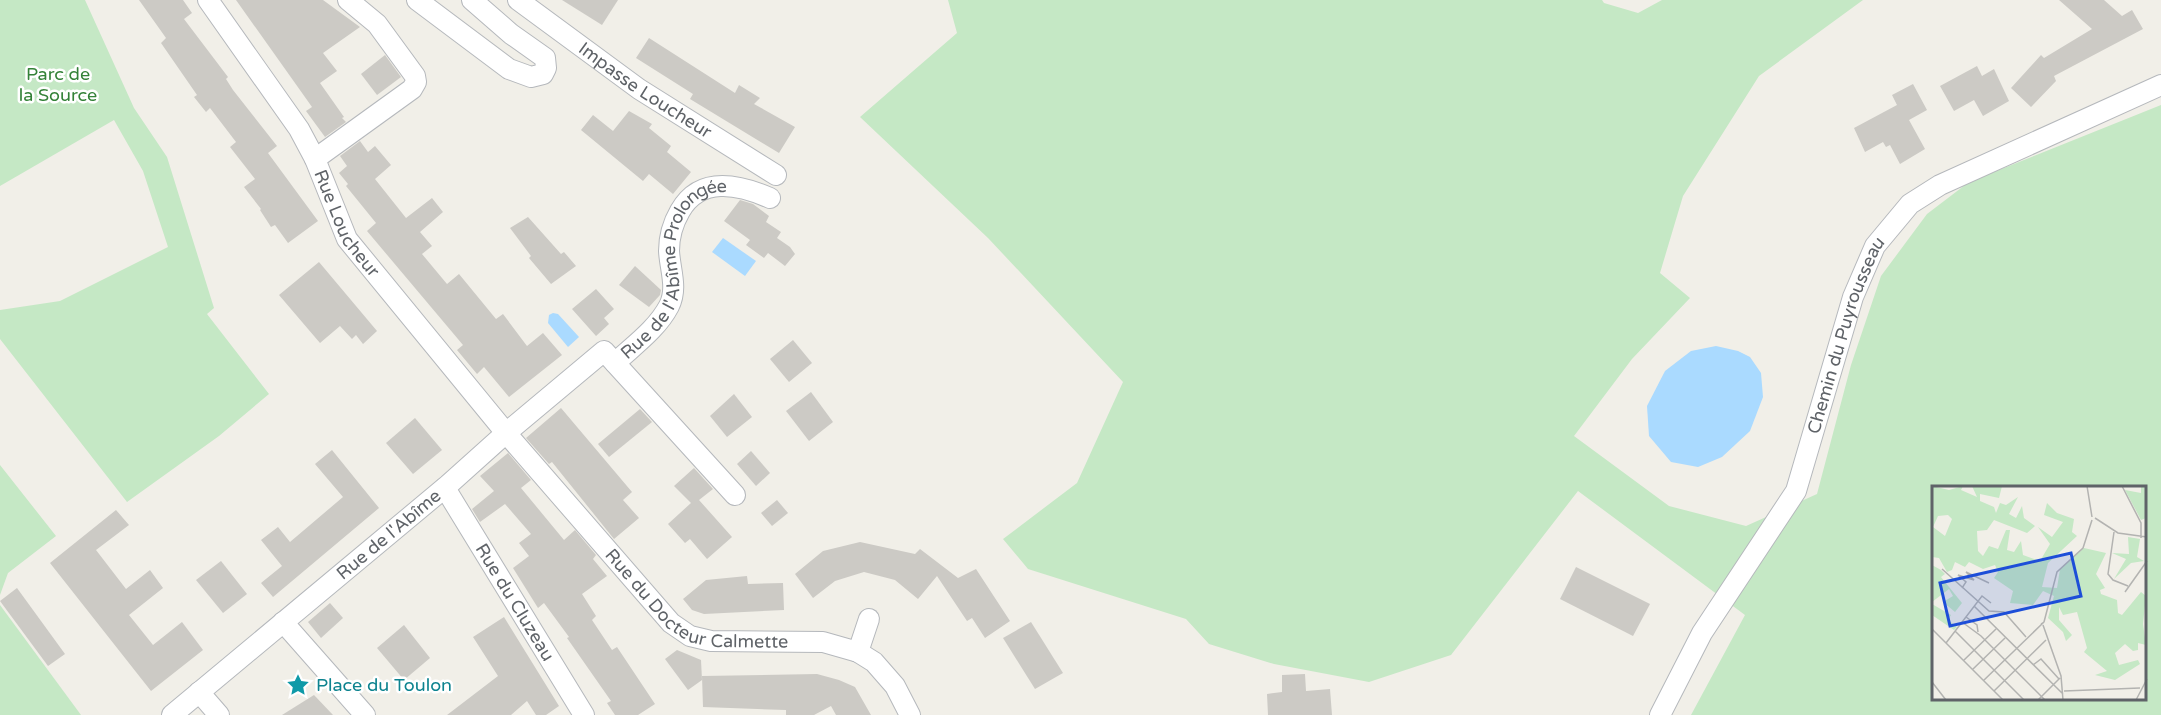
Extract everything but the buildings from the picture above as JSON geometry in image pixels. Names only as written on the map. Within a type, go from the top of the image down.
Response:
[{"type":"street","name":"Rue Loucheur","points":[[208,0],[299,129],[315,159],[347,239],[506,433]]},
{"type":"street","points":[[315,159],[412,89],[416,82],[416,76],[377,24],[348,0]]},
{"type":"street","points":[[417,0],[510,69],[531,77],[543,74],[546,68],[545,58],[511,34],[472,0]]},
{"type":"street","name":"Impasse Loucheur","points":[[518,0],[639,89],[776,175]]},
{"type":"street","name":"Chemin du Puyrousseau","points":[[1660,715],[1702,633],[1796,491],[1853,297],[1875,246],[1910,204],[1940,185],[2161,85]]},
{"type":"street","name":"Rue de l'Abîme Prolongée","points":[[610,357],[648,333],[669,306],[674,288],[669,250],[674,222],[685,202],[701,189],[719,185],[770,198]]},
{"type":"street","points":[[610,357],[735,495]]},
{"type":"street","name":"Rue de l'Abîme","points":[[172,715],[445,488],[506,433],[610,357]]},
{"type":"street","name":"Rue du Docteur Calmette","points":[[506,433],[671,623],[690,636],[711,641],[823,642],[858,652],[874,662],[895,687],[910,715]]},
{"type":"street","name":"Rue du Cluzeau","points":[[445,488],[584,715]]},
{"type":"street","points":[[858,652],[868,619]]},
{"type":"street","points":[[283,622],[365,715]]},
{"type":"street","points":[[199,692],[219,715]]},
{"type":"green space","name":"Parc de la Source","points":[[0,0],[85,0],[134,108],[167,157],[214,308],[207,314],[269,394],[219,436],[127,502],[0,339],[0,310],[60,301],[168,247],[143,171],[114,120],[0,186]]},
{"type":"green space","points":[[948,0],[1602,0],[1604,3],[1638,13],[1662,0],[1863,0],[1759,76],[1683,196],[1660,273],[1690,298],[1632,359],[1574,436],[1669,506],[1746,526],[1817,494],[1851,365],[1881,276],[1927,214],[1969,182],[2161,105],[2161,715],[1691,715],[1745,615],[1578,491],[1451,655],[1369,682],[1274,664],[1209,644],[1186,619],[1028,569],[1003,539],[1077,483],[1123,382],[988,238],[860,117],[957,33]]},
{"type":"green space","points":[[0,465],[56,536],[8,573],[0,595]]},
{"type":"green space","points":[[0,605],[81,715],[0,715]]},
{"type":"water","points":[[723,238],[756,261],[745,276],[712,252]]},
{"type":"water","points":[[558,314],[579,337],[568,347],[548,323],[549,315]]},
{"type":"water","points":[[1716,346],[1738,351],[1750,357],[1761,373],[1763,397],[1750,431],[1722,457],[1698,467],[1671,462],[1649,436],[1647,406],[1665,371],[1691,351]]},
{"type":"place","name":"Place du Toulon","points":[[298,685]]}]
